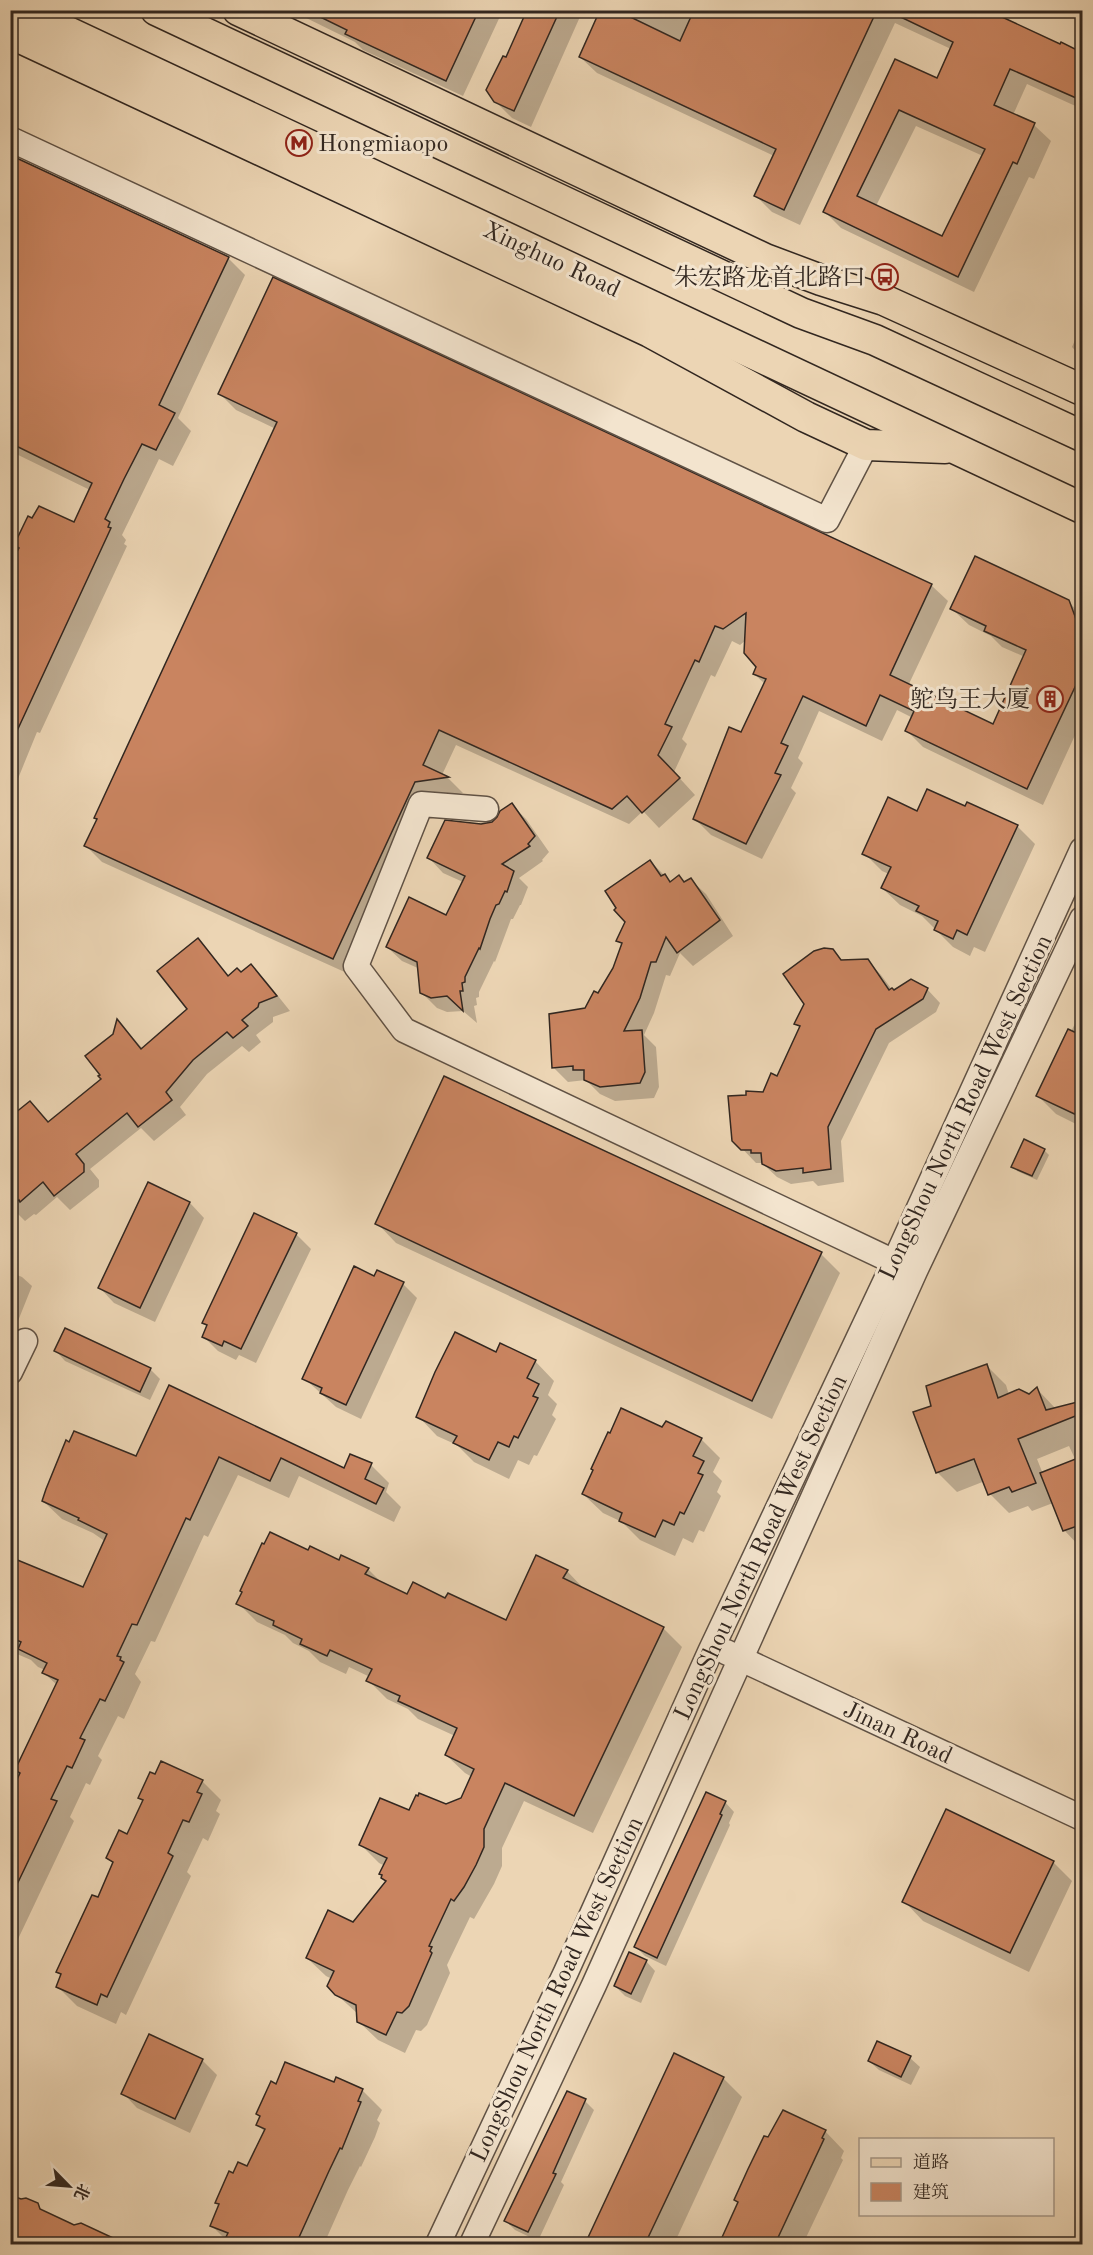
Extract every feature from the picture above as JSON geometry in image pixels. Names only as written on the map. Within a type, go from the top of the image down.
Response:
[{"type":"main road","name":"Xinghuo Road","points":[[21,10],[1083,508]]},
{"type":"main road","points":[[156,10],[217,24],[492,168],[801,313],[875,340],[1083,436]]},
{"type":"main road","points":[[238,10],[765,259],[884,300],[1083,390]]},
{"type":"main road","points":[[10,33],[650,332],[806,417],[866,446],[956,449]]},
{"type":"main road","points":[[492,168],[506,137]]},
{"type":"main road","points":[[704,268],[839,286]]},
{"type":"street","points":[[10,139],[827,520],[866,446]]},
{"type":"street","points":[[486,809],[421,804],[356,966],[404,1030],[904,1267]]},
{"type":"street","name":"LongShou North Road West Section","points":[[472,2244],[594,1985],[741,1659],[904,1267],[1083,850]]},
{"type":"street","name":"LongShou North Road West Section","points":[[438,2244],[566,1972],[713,1646],[1083,919]]},
{"type":"street","points":[[10,1372],[25,1341]]},
{"type":"street","name":"Jinan Road","points":[[713,1646],[1083,1818]]},
{"type":"building","points":[[306,10],[479,10],[446,81],[345,34],[347,30]]},
{"type":"building","points":[[527,10],[560,10],[514,111],[494,102],[486,90],[503,56],[506,57]]},
{"type":"building","points":[[600,10],[616,10],[680,41],[694,10],[877,10],[784,210],[754,196],[776,149],[579,57]]},
{"type":"building","points":[[886,10],[987,10],[1083,53],[1083,101],[1010,69],[994,105],[1035,123],[1017,164],[1013,162],[958,277],[823,212],[895,59],[937,78],[953,42]],"holes":[[[899,110],[985,149],[942,236],[857,196]]]},
{"type":"building","points":[[10,155],[229,257],[159,405],[175,413],[156,450],[142,444],[124,479],[105,519],[110,522],[108,527],[111,528],[10,746],[10,564],[19,548],[14,545],[28,516],[32,518],[39,506],[74,522],[92,483],[10,443]]},
{"type":"building","points":[[273,277],[932,584],[890,675],[993,724],[1026,650],[984,631],[986,626],[950,609],[975,556],[1069,600],[1083,638],[1083,670],[1027,789],[905,731],[914,711],[880,695],[866,726],[803,696],[781,743],[788,746],[775,773],[781,775],[746,844],[693,819],[729,727],[741,732],[766,679],[753,674],[756,667],[744,653],[746,613],[723,629],[715,626],[699,662],[695,660],[665,724],[672,727],[658,755],[680,778],[642,813],[627,796],[612,809],[439,730],[423,765],[449,777],[415,782],[333,959],[84,846],[97,819],[94,818],[277,422],[218,394]]},
{"type":"building","points":[[927,789],[965,806],[967,802],[1018,825],[967,935],[957,930],[953,939],[934,930],[938,921],[916,911],[919,906],[881,888],[891,867],[862,854],[888,797],[917,811]]},
{"type":"building","points":[[512,803],[535,836],[528,844],[530,846],[502,864],[514,871],[507,892],[505,891],[499,904],[496,905],[480,949],[465,977],[465,982],[462,983],[463,991],[460,991],[463,1011],[447,996],[431,998],[420,993],[417,962],[386,947],[409,897],[446,915],[465,876],[427,858],[445,820],[481,824],[492,822],[500,811]]},
{"type":"building","points":[[650,860],[661,876],[665,874],[670,882],[679,875],[684,882],[691,878],[720,920],[677,953],[666,937],[656,962],[651,962],[640,998],[624,1031],[642,1030],[645,1072],[640,1083],[600,1087],[584,1080],[584,1070],[573,1070],[573,1066],[552,1068],[549,1014],[585,1008],[594,991],[598,993],[613,968],[622,943],[616,941],[625,922],[614,910],[616,908],[605,891]]},
{"type":"building","points":[[198,938],[228,976],[237,968],[241,972],[251,964],[277,996],[259,1003],[258,1007],[242,1020],[248,1026],[233,1038],[227,1032],[193,1060],[166,1092],[172,1100],[138,1127],[127,1113],[76,1154],[84,1164],[84,1172],[54,1196],[43,1182],[20,1202],[19,1200],[10,1207],[10,1117],[30,1101],[48,1122],[101,1079],[85,1056],[113,1034],[117,1019],[141,1049],[187,1009],[157,971]]},
{"type":"building","points":[[824,948],[833,949],[841,960],[868,959],[889,990],[892,988],[894,990],[911,979],[928,988],[923,999],[876,1029],[828,1127],[831,1169],[803,1173],[803,1168],[776,1171],[762,1164],[761,1153],[741,1150],[732,1141],[728,1096],[746,1095],[746,1091],[763,1092],[771,1073],[777,1076],[800,1026],[794,1024],[804,1004],[783,974],[814,951]]},
{"type":"building","points":[[1068,1029],[1083,1036],[1083,1118],[1036,1096]]},
{"type":"building","points":[[444,1076],[822,1252],[752,1401],[375,1224]]},
{"type":"building","points":[[1024,1139],[1045,1149],[1032,1176],[1011,1167]]},
{"type":"building","points":[[148,1182],[190,1202],[140,1308],[98,1288]]},
{"type":"building","points":[[254,1213],[297,1233],[241,1349],[224,1341],[222,1346],[202,1337],[207,1325],[202,1323]]},
{"type":"building","points":[[354,1266],[374,1276],[377,1270],[404,1282],[346,1405],[320,1393],[322,1388],[302,1379]]},
{"type":"building","points":[[65,1328],[151,1368],[140,1392],[54,1351]]},
{"type":"building","points":[[455,1332],[496,1352],[500,1343],[536,1360],[527,1378],[539,1384],[533,1396],[538,1398],[518,1438],[514,1436],[509,1447],[498,1442],[489,1460],[453,1443],[457,1436],[416,1417]]},
{"type":"building","points":[[987,1364],[998,1398],[1019,1389],[1029,1394],[1037,1387],[1046,1410],[1081,1401],[1083,1404],[1083,1413],[1018,1439],[1036,1483],[1012,1492],[1009,1487],[988,1495],[974,1459],[936,1473],[913,1412],[931,1406],[926,1386]]},
{"type":"building","points":[[169,1385],[344,1468],[350,1454],[372,1463],[365,1479],[384,1488],[376,1504],[281,1458],[270,1481],[219,1457],[190,1520],[186,1518],[137,1625],[132,1624],[117,1656],[121,1657],[120,1660],[124,1662],[105,1701],[100,1699],[80,1738],[85,1740],[72,1768],[67,1766],[51,1799],[57,1801],[10,1899],[10,1794],[20,1773],[15,1770],[58,1680],[42,1673],[47,1663],[18,1649],[21,1642],[10,1637],[10,1569],[15,1559],[83,1587],[107,1534],[42,1501],[66,1440],[69,1442],[74,1431],[136,1456]]},
{"type":"building","points":[[621,1408],[662,1427],[666,1421],[702,1438],[693,1456],[704,1461],[698,1473],[703,1475],[684,1514],[680,1512],[674,1525],[663,1520],[655,1537],[619,1521],[622,1513],[582,1494],[593,1470],[591,1469]]},
{"type":"building","points":[[1083,1456],[1083,1524],[1063,1531],[1040,1473]]},
{"type":"building","points":[[270,1532],[308,1550],[310,1546],[339,1560],[341,1555],[369,1568],[365,1574],[407,1594],[413,1582],[445,1598],[448,1593],[506,1620],[536,1555],[568,1570],[563,1578],[664,1627],[574,1816],[505,1783],[484,1829],[484,1847],[476,1865],[454,1901],[451,1899],[429,1946],[432,1947],[430,1951],[432,1953],[409,2006],[402,2013],[397,2012],[386,2035],[357,2022],[356,2005],[335,1995],[327,1986],[334,1971],[306,1958],[328,1910],[353,1922],[386,1881],[379,1874],[387,1858],[359,1845],[380,1798],[409,1810],[419,1793],[446,1804],[461,1798],[474,1769],[445,1755],[457,1728],[398,1701],[400,1696],[366,1681],[372,1669],[330,1650],[327,1656],[300,1644],[302,1639],[273,1625],[274,1621],[236,1604],[262,1543],[264,1544]]},
{"type":"building","points":[[161,1761],[203,1780],[197,1792],[202,1794],[189,1822],[183,1820],[168,1853],[173,1856],[107,1997],[101,1994],[97,2005],[56,1987],[61,1974],[56,1972],[92,1895],[98,1897],[113,1862],[106,1858],[119,1830],[127,1834],[143,1800],[138,1798],[150,1772],[155,1774]]},
{"type":"building","points":[[706,1792],[726,1801],[720,1814],[722,1815],[657,1958],[634,1947]]},
{"type":"building","points":[[946,1809],[1054,1861],[1010,1953],[902,1902]]},
{"type":"building","points":[[629,1952],[647,1960],[631,1994],[614,1986]]},
{"type":"building","points":[[149,2034],[203,2059],[175,2119],[121,2094]]},
{"type":"building","points":[[877,2041],[911,2056],[901,2077],[868,2061]]},
{"type":"building","points":[[674,2053],[724,2077],[645,2244],[585,2244]]},
{"type":"building","points":[[285,2062],[334,2082],[336,2077],[363,2089],[358,2101],[361,2102],[342,2149],[340,2148],[296,2244],[246,2244],[226,2237],[228,2233],[210,2226],[219,2204],[215,2203],[229,2171],[233,2173],[238,2162],[247,2166],[265,2129],[256,2125],[260,2116],[256,2114],[271,2081],[276,2084]]},
{"type":"building","points":[[567,2091],[586,2099],[553,2173],[556,2174],[528,2232],[504,2221]]},
{"type":"building","points":[[783,2110],[826,2130],[822,2138],[824,2139],[775,2244],[719,2244],[738,2202],[734,2200],[748,2169],[764,2136],[768,2137]]},
{"type":"building","points":[[10,2195],[38,2203],[40,2209],[74,2225],[81,2223],[126,2244],[10,2244]]},
{"type":"place","name":"Hongmiaopo","points":[[299,143]]},
{"type":"place","name":"朱宏路龙首北路口","points":[[885,277]]},
{"type":"place","name":"鸵鸟王大厦","points":[[1050,699]]}]
